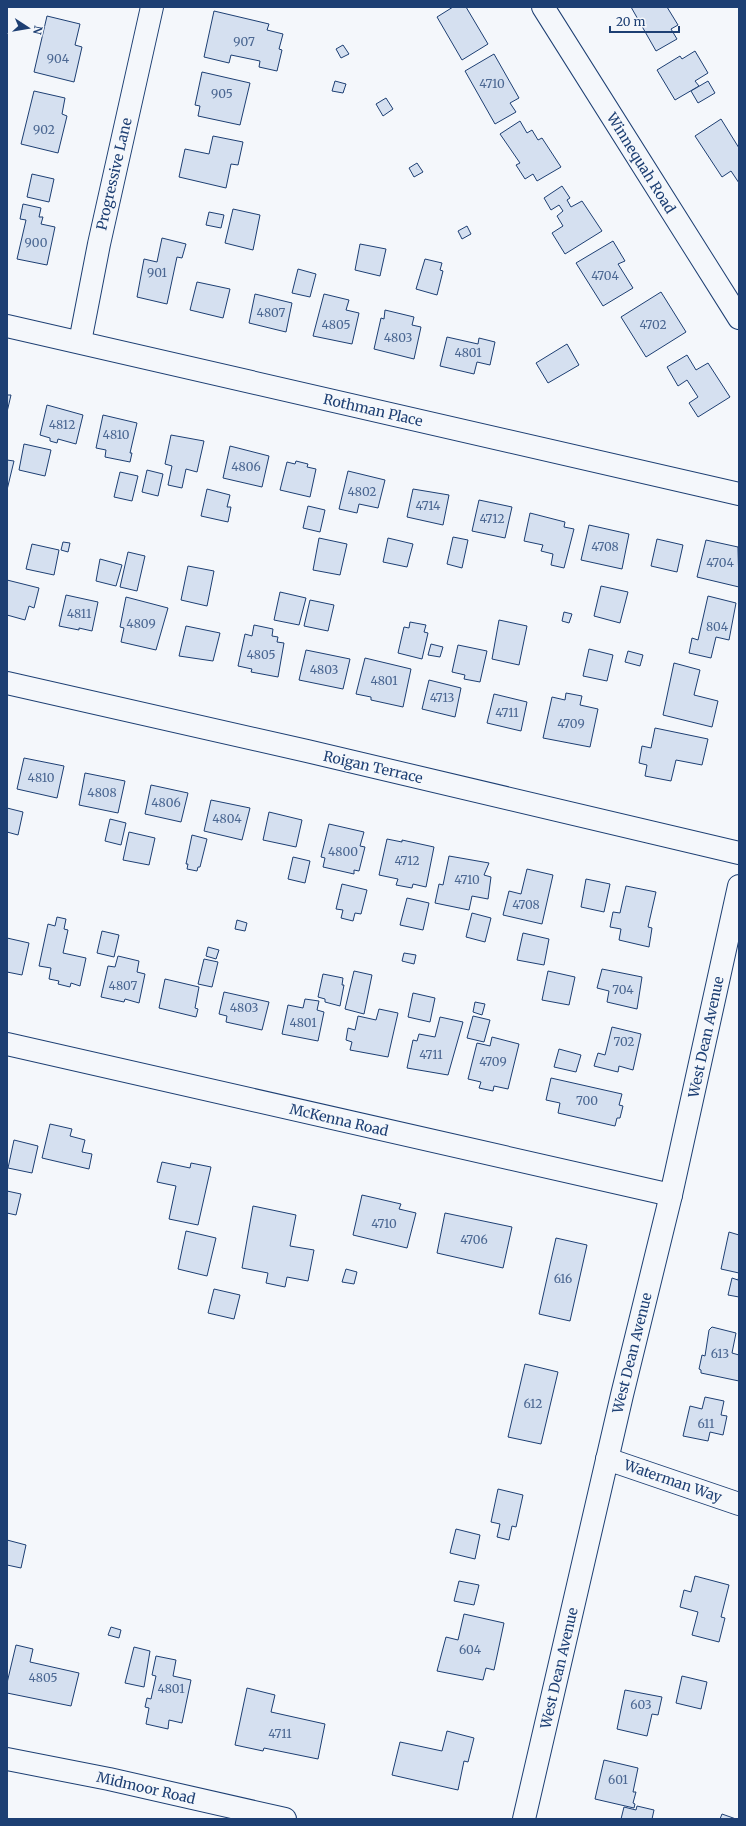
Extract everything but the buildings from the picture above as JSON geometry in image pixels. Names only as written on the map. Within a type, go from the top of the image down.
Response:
[{"type":"street","name":"Progressive Lane","points":[[80,342],[99,244],[152,7]]},
{"type":"street","name":"Winnequah Road","points":[[543,7],[739,318]]},
{"type":"street","name":"Rothman Place","points":[[7,326],[739,494]]},
{"type":"street","name":"Roigan Terrace","points":[[7,683],[300,749],[739,852]]},
{"type":"street","name":"West Dean Avenue","points":[[524,1819],[607,1459],[671,1195],[739,886]]},
{"type":"street","name":"McKenna Road","points":[[7,1044],[671,1195]]},
{"type":"street","name":"Waterman Way","points":[[607,1459],[739,1504]]},
{"type":"street","name":"Midmoor Road","points":[[7,1759],[109,1779],[285,1819]]}]
